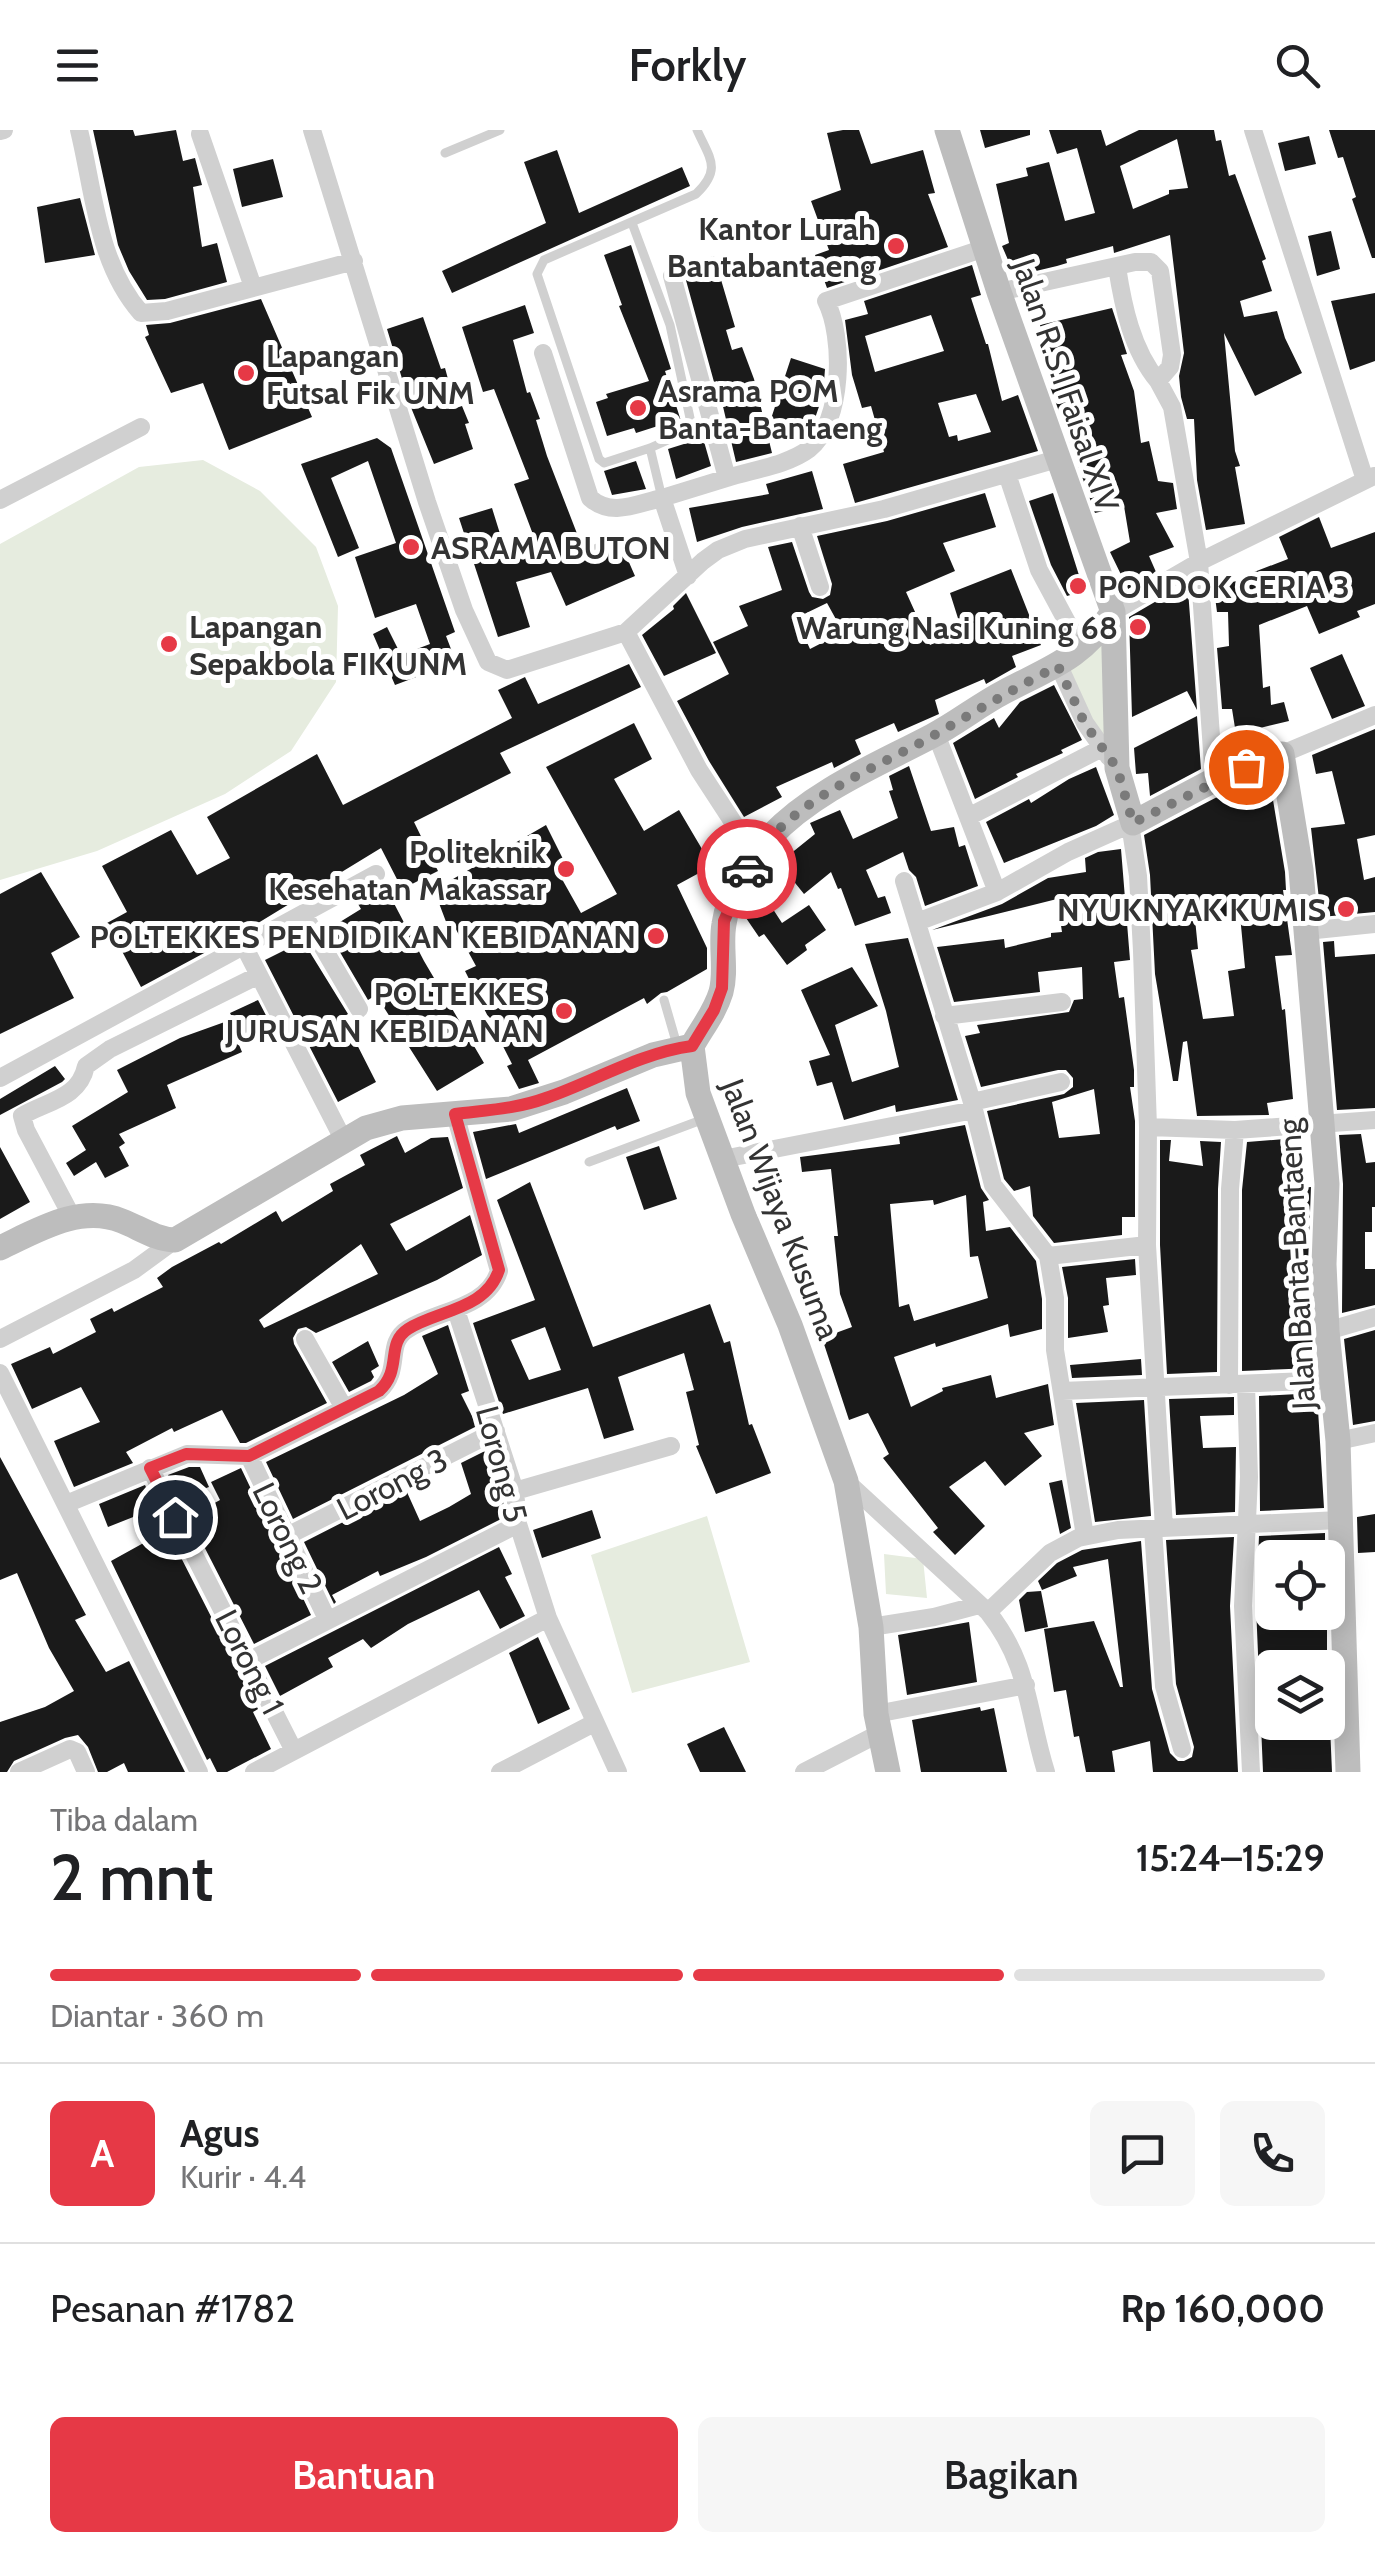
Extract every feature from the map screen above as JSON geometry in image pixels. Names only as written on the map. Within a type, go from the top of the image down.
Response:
[{"type":"street","points":[[79,130],[99,230],[129,296],[142,312],[167,311],[354,261]]},
{"type":"street","points":[[312,130],[427,502],[464,610],[488,662],[507,670],[626,632],[718,550],[766,532],[884,510],[1057,459]]},
{"type":"street","name":"Jalan R.S.I Faisal XIV","points":[[947,130],[1112,612],[1110,758],[1131,823]]},
{"type":"street","points":[[0,1338],[134,1270],[175,1240],[382,1122],[494,1112],[541,1100],[621,1066],[685,1047],[714,1010],[722,988],[724,921],[740,880],[754,856],[788,819],[812,801],[1058,666],[1082,650],[1112,612],[1199,562],[1370,478],[1253,130]]},
{"type":"street","points":[[200,134],[253,287]]},
{"type":"street","points":[[543,353],[590,498],[600,507],[615,510],[808,450],[828,421],[838,374],[838,347],[826,301],[985,248]]},
{"type":"street","points":[[1000,292],[1135,262],[1151,262],[1160,271],[1172,355],[1170,366],[1158,381]]},
{"type":"street","points":[[1117,267],[1134,337],[1147,368],[1172,407],[1199,562],[1214,780]]},
{"type":"street","points":[[672,276],[727,478]]},
{"type":"street","points":[[0,500],[141,428]]},
{"type":"street","points":[[1007,474],[1040,570],[1082,650]]},
{"type":"street","points":[[662,498],[688,576]]},
{"type":"street","points":[[800,526],[820,588]]},
{"type":"street","points":[[626,632],[700,770],[754,856]]},
{"type":"street","points":[[968,817],[1110,758],[1085,724],[1058,666]]},
{"type":"street","points":[[917,922],[998,892],[1068,852],[1214,780],[1375,715]]},
{"type":"street","points":[[936,734],[998,892]]},
{"type":"street","name":"Jalan Banta-Bantaeng","points":[[1282,754],[1301,870],[1328,1184],[1324,1264],[1338,1441],[1348,1772]]},
{"type":"street","points":[[1131,823],[1138,876],[1148,1127],[1148,1245],[1158,1386],[1164,1686],[1182,1748]]},
{"type":"street","points":[[0,1078],[376,874]]},
{"type":"street","points":[[904,881],[973,1106],[992,1186],[1048,1256],[1055,1298],[1055,1350],[1085,1536]]},
{"type":"street","points":[[304,916],[359,1009]]},
{"type":"street","points":[[1306,932],[1375,924]]},
{"type":"street","points":[[244,946],[344,1141]]},
{"type":"street","points":[[72,1217],[22,1116],[75,1090],[86,1066],[110,1049],[258,975]]},
{"type":"street","points":[[944,1016],[1062,1002]]},
{"type":"street","name":"Jalan Wijaya Kusuma","points":[[685,1047],[706,1118],[790,1325],[846,1481],[872,1627],[878,1723],[888,1772]]},
{"type":"street","points":[[722,1159],[973,1106],[1061,1082]]},
{"type":"street","points":[[66,1504],[186,1454],[249,1456],[379,1391],[393,1374],[396,1342],[405,1330],[456,1310],[489,1289],[499,1270],[455,1114]]},
{"type":"street","points":[[1148,1127],[1234,1130],[1375,1120]]},
{"type":"street","points":[[1234,1130],[1230,1189],[1238,1385],[1249,1477],[1243,1606],[1251,1772]]},
{"type":"street","points":[[0,1248],[72,1217],[99,1214],[152,1236],[175,1240]]},
{"type":"street","points":[[1048,1256],[1148,1245]]},
{"type":"street","name":"Lorong 5","points":[[456,1310],[515,1491],[518,1524],[548,1618],[618,1772]]},
{"type":"street","points":[[1327,1331],[1375,1317]]},
{"type":"street","points":[[305,1338],[344,1408]]},
{"type":"street","points":[[0,1373],[199,1772]]},
{"type":"street","points":[[1062,1391],[1333,1380]]},
{"type":"street","name":"Lorong 3","points":[[287,1536],[496,1431]]},
{"type":"street","points":[[1338,1441],[1375,1434]]},
{"type":"street","points":[[515,1491],[671,1446]]},
{"type":"street","name":"Lorong 2","points":[[249,1456],[328,1619]]},
{"type":"street","name":"Lorong 1","points":[[150,1468],[294,1751]]},
{"type":"street","points":[[846,1481],[984,1608],[1019,1661],[1046,1772]]},
{"type":"street","points":[[872,1627],[984,1608],[1050,1553],[1085,1536],[1118,1530],[1340,1520]]},
{"type":"street","points":[[250,1660],[518,1524]]},
{"type":"street","points":[[254,1772],[548,1618]]},
{"type":"street","points":[[804,1772],[878,1723],[1026,1685]]},
{"type":"street","points":[[500,1772],[594,1723]]},
{"type":"street","points":[[19,1772],[70,1749],[77,1752],[86,1772]]},
{"type":"lane","points":[[444,153],[500,130]]},
{"type":"lane","points":[[632,223],[670,325],[690,418],[686,432],[604,463],[599,459],[537,274],[544,260],[696,194],[710,181],[713,166],[697,130]]},
{"type":"lane","points":[[650,448],[662,498]]},
{"type":"lane","points":[[664,1000],[685,1047]]},
{"type":"lane","points":[[589,1162],[706,1118]]},
{"type":"shaded area","name":"Lapangan Sepakbola FIK UNM","points":[[203,460],[260,491],[316,547],[338,606],[336,682],[291,751],[225,794],[97,851],[0,880],[0,544],[139,467]]},
{"type":"shaded area","points":[[1106,639],[1107,742],[1088,719],[1067,672]]},
{"type":"shaded area","points":[[707,1516],[750,1662],[632,1693],[591,1555]]},
{"type":"shaded area","points":[[884,1554],[923,1559],[927,1598],[886,1594]]},
{"type":"building","points":[[93,130],[133,130],[135,136],[176,130],[183,161],[195,158],[202,185],[193,187],[202,247],[217,243],[227,282],[147,300],[118,245]]},
{"type":"building","points":[[859,130],[871,164],[923,150],[935,193],[928,194],[948,247],[827,288],[815,255],[829,250],[811,201],[841,190],[827,133]]},
{"type":"building","points":[[980,130],[1030,130],[1030,135],[985,148]]},
{"type":"building","points":[[1049,130],[1101,130],[1106,146],[1139,130],[1214,130],[1216,141],[1221,140],[1229,176],[1235,174],[1266,259],[1262,261],[1272,291],[1240,301],[1244,317],[1277,311],[1302,373],[1255,396],[1224,333],[1235,451],[1240,466],[1235,467],[1245,524],[1206,530],[1197,480],[1194,419],[1187,419],[1181,397],[1179,376],[1184,353],[1170,235],[1114,253],[1113,246],[1015,276],[1002,246],[1009,243],[996,184],[1028,176],[1026,168],[1049,162],[1065,221],[1095,213],[1077,148],[1057,154]],"holes":[[[1177,139],[1188,188],[1169,190],[1169,194],[1133,209],[1120,166]]]},
{"type":"building","points":[[1329,130],[1375,130],[1375,258],[1352,199],[1356,197],[1343,157],[1338,158]]},
{"type":"building","points":[[1309,136],[1316,164],[1285,171],[1278,143]]},
{"type":"building","points":[[557,150],[579,213],[682,167],[690,186],[452,293],[442,271],[546,223],[524,162]]},
{"type":"building","points":[[273,159],[283,197],[242,207],[233,169]]},
{"type":"building","points":[[80,198],[95,255],[45,263],[37,207]]},
{"type":"building","points":[[1331,231],[1340,269],[1317,276],[1308,236]]},
{"type":"building","points":[[631,245],[671,369],[665,371],[681,421],[679,426],[663,433],[661,425],[607,436],[596,402],[608,398],[606,394],[649,381],[619,306],[622,305],[604,255]]},
{"type":"building","points":[[714,256],[735,327],[726,330],[732,350],[742,347],[754,379],[772,453],[736,462],[717,381],[714,382],[679,266]]},
{"type":"building","points":[[972,265],[981,295],[971,298],[988,344],[1002,401],[1018,395],[1038,451],[855,503],[843,464],[884,452],[871,406],[862,408],[852,375],[845,320],[868,314],[864,301]],"holes":[[[931,315],[944,351],[875,372],[865,336]],[[976,394],[991,432],[958,441],[957,435],[949,437],[938,403]]]},
{"type":"building","points":[[1375,293],[1375,361],[1350,370],[1331,301]]},
{"type":"building","points":[[261,299],[312,417],[229,450],[203,383],[171,393],[145,337],[149,335],[146,325],[170,323]]},
{"type":"building","points":[[525,305],[534,333],[513,340],[527,393],[530,392],[540,419],[536,420],[547,456],[583,549],[617,535],[635,576],[566,606],[551,572],[516,582],[530,627],[498,637],[459,518],[492,508],[506,553],[537,545],[514,484],[529,479],[494,389],[483,392],[462,327]]},
{"type":"building","points":[[1112,308],[1127,354],[1121,355],[1134,391],[1141,443],[1149,441],[1158,481],[1173,483],[1177,509],[1156,513],[1174,547],[1149,556],[1156,572],[1128,589],[1110,552],[1130,542],[1124,506],[1095,513],[1046,375],[1054,373],[1040,325]]},
{"type":"building","points":[[423,317],[441,369],[445,368],[456,408],[462,406],[469,423],[465,424],[473,449],[434,464],[410,405],[387,329]]},
{"type":"building","points":[[791,358],[825,369],[823,395],[813,424],[797,442],[767,431]]},
{"type":"building","points":[[377,438],[391,448],[455,632],[446,636],[456,662],[395,685],[373,634],[387,627],[401,655],[430,644],[416,604],[375,618],[355,557],[396,543],[368,461],[331,478],[359,548],[338,557],[301,464]]},
{"type":"building","points":[[703,438],[711,466],[676,479],[668,449]]},
{"type":"building","points":[[636,461],[646,489],[612,495],[604,471]]},
{"type":"building","points":[[812,471],[823,509],[742,527],[697,542],[689,508],[769,494],[766,484]]},
{"type":"building","points":[[985,493],[996,527],[943,543],[955,571],[906,592],[930,645],[962,631],[950,593],[1011,569],[1041,645],[1012,656],[1016,667],[986,684],[984,679],[935,700],[939,714],[898,732],[894,723],[855,740],[861,754],[834,768],[832,762],[776,787],[782,797],[744,817],[677,701],[729,674],[713,642],[748,626],[739,606],[782,590],[768,547],[792,542],[809,592],[812,597],[823,599],[830,595],[832,584],[817,536]],"holes":[[[827,603],[843,632],[810,649],[796,618]]]},
{"type":"building","points":[[1053,493],[1084,591],[1067,596],[1051,565],[1029,501]]},
{"type":"building","points":[[1319,517],[1331,548],[1375,532],[1375,604],[1357,611],[1360,617],[1319,634],[1307,606],[1259,625],[1263,688],[1270,686],[1271,705],[1284,702],[1289,721],[1256,729],[1259,745],[1239,753],[1232,709],[1222,709],[1217,648],[1229,646],[1228,612],[1217,612],[1213,582],[1257,581],[1254,572],[1288,559],[1279,537]]},
{"type":"building","points":[[1188,590],[1197,710],[1187,691],[1132,717],[1129,617],[1172,592]]},
{"type":"building","points":[[686,593],[716,653],[664,676],[642,635],[674,609]]},
{"type":"building","points":[[1342,654],[1365,706],[1332,719],[1310,668]]},
{"type":"building","points":[[629,664],[641,687],[500,753],[511,773],[414,822],[438,871],[402,889],[381,848],[245,931],[141,987],[107,923],[127,912],[102,866],[171,830],[197,875],[230,858],[207,817],[317,754],[343,805],[512,718],[498,690],[525,677],[538,704]]},
{"type":"building","points":[[1054,685],[1082,740],[975,799],[953,743],[994,718],[999,728],[1020,702]]},
{"type":"building","points":[[1197,716],[1201,769],[1150,796],[1148,773],[1136,774],[1134,748]]},
{"type":"building","points":[[634,723],[652,759],[614,779],[644,831],[679,810],[712,866],[677,885],[707,948],[707,969],[647,1004],[644,998],[528,1060],[539,1083],[519,1089],[507,1066],[512,1064],[465,971],[476,966],[453,924],[448,927],[434,890],[546,825],[567,867],[558,872],[581,913],[617,894],[546,767]]},
{"type":"building","points":[[1375,729],[1375,835],[1357,839],[1364,880],[1375,877],[1375,912],[1321,917],[1311,828],[1345,824],[1332,771],[1316,774],[1312,755]]},
{"type":"building","points":[[909,766],[931,831],[954,827],[959,847],[965,845],[978,886],[925,906],[903,852],[866,870],[878,898],[885,896],[891,913],[855,926],[831,872],[804,894],[779,863],[815,834],[810,823],[840,810],[853,839],[898,818],[889,791],[893,790],[889,776]]},
{"type":"building","points":[[1096,767],[1114,815],[1004,863],[986,822],[1029,799],[1031,803]]},
{"type":"building","points":[[1269,776],[1285,872],[1283,890],[1292,955],[1275,956],[1282,1010],[1285,1009],[1293,1099],[1267,1103],[1269,1115],[1197,1116],[1187,1041],[1183,1042],[1178,1081],[1173,1081],[1155,974],[1144,835],[1221,795]],"holes":[[[1240,915],[1245,968],[1228,971],[1234,1016],[1203,1019],[1191,950],[1198,949],[1195,919]]]},
{"type":"building","points":[[1121,849],[1130,960],[1114,962],[1119,998],[1124,997],[1134,1070],[1134,1087],[1130,1087],[1135,1121],[1135,1217],[1122,1217],[1122,1235],[1054,1243],[1033,1216],[1030,1186],[1014,1191],[1004,1179],[987,1111],[1064,1094],[1073,1087],[1073,1078],[1066,1070],[1058,1070],[981,1087],[965,1036],[980,1033],[977,1025],[1069,1012],[1074,1000],[1083,999],[1082,967],[1038,972],[1040,992],[954,1002],[937,947],[1004,939],[1005,948],[1051,937],[1051,933],[1062,932],[1057,899],[932,930],[1002,904],[1048,878],[1086,872],[1085,858]],"holes":[[[1094,1089],[1100,1134],[1059,1138],[1052,1102]]]},
{"type":"building","points":[[41,872],[80,937],[51,953],[74,998],[0,1034],[0,894]]},
{"type":"building","points":[[386,888],[484,1063],[437,1091],[376,995],[368,1000],[327,930],[361,909],[358,904]]},
{"type":"building","points":[[767,900],[782,923],[809,905],[826,930],[787,965],[744,915]]},
{"type":"building","points":[[908,938],[958,1100],[896,1112],[895,1105],[844,1120],[832,1082],[817,1086],[809,1061],[830,1055],[801,990],[852,967],[878,1006],[835,1025],[852,1082],[899,1067],[865,944]]},
{"type":"building","points":[[303,941],[348,1014],[343,1017],[376,1082],[338,1102],[265,960]]},
{"type":"building","points":[[1334,941],[1335,957],[1375,954],[1375,1108],[1337,1110],[1323,942]]},
{"type":"building","points":[[258,1000],[270,1023],[237,1040],[242,1052],[167,1085],[176,1108],[119,1134],[125,1143],[119,1147],[129,1166],[105,1178],[96,1162],[74,1176],[66,1163],[86,1150],[72,1126],[128,1092],[117,1070],[180,1038],[233,1019],[230,1013]]},
{"type":"building","points":[[55,1066],[65,1079],[62,1082],[0,1115],[0,1099]]},
{"type":"building","points":[[627,1088],[640,1121],[617,1130],[615,1126],[486,1179],[473,1132],[516,1124],[519,1133]]},
{"type":"building","points":[[965,1125],[981,1188],[989,1200],[983,1202],[986,1231],[1010,1227],[1036,1261],[1042,1299],[1042,1329],[1010,1337],[1008,1324],[894,1357],[911,1407],[943,1391],[942,1388],[991,1375],[996,1398],[1048,1384],[1054,1425],[1024,1433],[1042,1456],[1005,1486],[985,1461],[949,1487],[985,1526],[955,1555],[933,1532],[938,1528],[883,1458],[889,1454],[868,1413],[849,1420],[822,1338],[852,1327],[840,1294],[831,1169],[802,1172],[800,1157],[900,1144],[899,1137]],"holes":[[[966,1195],[970,1257],[978,1256],[988,1298],[914,1321],[909,1304],[899,1307],[890,1204],[933,1200],[934,1205]]]},
{"type":"building","points":[[1361,1134],[1366,1163],[1375,1162],[1375,1207],[1372,1232],[1365,1232],[1365,1269],[1375,1269],[1375,1305],[1342,1313],[1343,1184],[1339,1135]]},
{"type":"building","points":[[397,1136],[405,1153],[431,1138],[448,1137],[463,1188],[390,1224],[406,1251],[470,1215],[482,1255],[437,1280],[316,1333],[306,1327],[298,1329],[294,1344],[327,1403],[246,1443],[240,1443],[222,1410],[174,1432],[172,1428],[126,1452],[133,1463],[74,1487],[54,1441],[100,1422],[81,1387],[32,1409],[11,1364],[50,1347],[53,1354],[96,1332],[90,1319],[112,1308],[114,1312],[163,1287],[157,1278],[172,1267],[276,1211],[282,1222],[333,1191],[330,1184],[365,1165],[360,1155]],"holes":[[[361,1244],[378,1274],[264,1328],[259,1320]]]},
{"type":"building","points":[[1297,1138],[1301,1188],[1311,1187],[1308,1264],[1314,1368],[1242,1371],[1242,1190],[1247,1142]]},
{"type":"building","points":[[1160,1140],[1171,1140],[1169,1161],[1203,1166],[1200,1141],[1221,1142],[1217,1372],[1167,1374],[1160,1245]]},
{"type":"building","points":[[659,1146],[677,1199],[644,1210],[626,1157]]},
{"type":"building","points":[[0,1147],[30,1202],[0,1219]]},
{"type":"building","points":[[530,1182],[593,1347],[710,1304],[724,1343],[730,1341],[749,1425],[752,1424],[771,1473],[716,1494],[696,1446],[699,1445],[686,1392],[694,1390],[684,1353],[618,1377],[634,1430],[604,1439],[588,1388],[503,1414],[473,1323],[535,1300],[497,1200]],"holes":[[[545,1327],[561,1370],[529,1380],[511,1340]]]},
{"type":"building","points":[[1135,1259],[1136,1275],[1106,1278],[1109,1305],[1103,1306],[1108,1332],[1068,1338],[1068,1298],[1062,1267]]},
{"type":"building","points":[[448,1325],[469,1391],[461,1394],[477,1426],[293,1519],[266,1462],[404,1395],[438,1374],[422,1336]]},
{"type":"building","points":[[1375,1330],[1375,1421],[1353,1425],[1344,1339]]},
{"type":"building","points":[[368,1341],[379,1366],[371,1371],[371,1381],[349,1392],[332,1362]]},
{"type":"building","points":[[1141,1359],[1142,1375],[1072,1378],[1070,1365]]},
{"type":"building","points":[[1317,1393],[1324,1508],[1260,1511],[1259,1396]]},
{"type":"building","points":[[1234,1397],[1234,1415],[1200,1416],[1203,1448],[1236,1447],[1235,1512],[1176,1515],[1169,1399]]},
{"type":"building","points":[[1144,1400],[1151,1516],[1095,1522],[1076,1403]]},
{"type":"building","points":[[487,1450],[505,1517],[426,1557],[380,1576],[378,1571],[332,1595],[334,1604],[304,1542],[406,1490],[420,1521],[449,1507],[471,1494],[461,1463]]},
{"type":"building","points":[[0,1457],[86,1615],[75,1620],[106,1672],[129,1661],[185,1772],[128,1772],[124,1763],[98,1772],[88,1747],[78,1735],[14,1761],[7,1772],[0,1772],[0,1722],[45,1707],[74,1691],[49,1648],[17,1573],[0,1580]]},
{"type":"building","points":[[200,1467],[209,1487],[179,1498],[168,1475]]},
{"type":"building","points":[[241,1468],[311,1615],[254,1644],[189,1517],[220,1500],[211,1482]]},
{"type":"building","points":[[1062,1480],[1071,1528],[1060,1534],[1049,1483]]},
{"type":"building","points":[[145,1485],[156,1508],[108,1527],[99,1504]]},
{"type":"building","points":[[592,1510],[601,1538],[542,1558],[533,1530]]},
{"type":"building","points":[[1375,1514],[1375,1552],[1358,1553],[1357,1517]]},
{"type":"building","points":[[167,1530],[258,1709],[253,1712],[271,1749],[227,1772],[217,1772],[210,1758],[207,1760],[111,1561]]},
{"type":"building","points":[[1325,1533],[1325,1540],[1259,1540],[1259,1536]]},
{"type":"building","points":[[1234,1537],[1230,1606],[1238,1772],[1153,1772],[1150,1741],[1112,1751],[1115,1772],[1086,1772],[1079,1736],[1074,1737],[1066,1690],[1054,1692],[1044,1629],[1094,1621],[1123,1687],[1108,1559],[1073,1567],[1077,1576],[1042,1590],[1038,1581],[1057,1563],[1082,1550],[1141,1541],[1152,1689],[1170,1753],[1184,1761],[1192,1757],[1194,1747],[1176,1684],[1166,1540]]},
{"type":"building","points":[[499,1547],[512,1574],[505,1577],[525,1616],[500,1629],[479,1590],[408,1624],[371,1648],[363,1639],[328,1658],[333,1667],[280,1696],[265,1666]]},
{"type":"building","points":[[1041,1591],[1048,1627],[1025,1632],[1019,1600],[1027,1592]]},
{"type":"building","points":[[969,1622],[977,1682],[907,1695],[898,1635]]},
{"type":"building","points":[[1257,1630],[1326,1630],[1327,1650],[1258,1650]]},
{"type":"building","points":[[538,1637],[570,1709],[538,1724],[509,1653]]},
{"type":"building","points":[[980,1707],[981,1711],[994,1708],[1007,1772],[921,1772],[912,1720]]},
{"type":"building","points":[[724,1727],[746,1772],[700,1772],[687,1744]]},
{"type":"building","points":[[1262,1740],[1331,1740],[1332,1772],[1263,1772]]},
{"type":"way so far","points":[[747,869],[788,819],[812,801],[1058,666],[1085,724],[1117,768],[1133,823],[1246,767]]},
{"type":"place","name":"Kantor Lurah Bantabantaeng","points":[[896,246]]},
{"type":"place","name":"Lapangan Futsal Fik UNM","points":[[246,373]]},
{"type":"place","name":"Asrama POM Banta-Bantaeng","points":[[638,408]]},
{"type":"place","name":"ASRAMA BUTON","points":[[411,547]]},
{"type":"place","name":"PONDOK CERIA 3","points":[[1078,586]]},
{"type":"place","name":"Warung Nasi Kuning 68","points":[[1138,627]]},
{"type":"place","name":"Lapangan Sepakbola FIK UNM","points":[[169,644]]},
{"type":"place","name":"Politeknik Kesehatan Makassar","points":[[566,869]]},
{"type":"place","name":"NYUKNYAK KUMIS","points":[[1346,909]]},
{"type":"place","name":"POLTEKKES PENDIDIKAN KEBIDANAN","points":[[656,936]]},
{"type":"place","name":"POLTEKKES JURUSAN KEBIDANAN","points":[[564,1011]]},
{"type":"route","points":[[175,1517],[150,1468],[186,1454],[249,1456],[379,1391],[393,1374],[396,1342],[405,1330],[456,1310],[494,1284],[499,1270],[455,1114],[511,1109],[564,1092],[621,1066],[692,1046],[714,1010],[722,988],[724,921],[747,869]]}]
